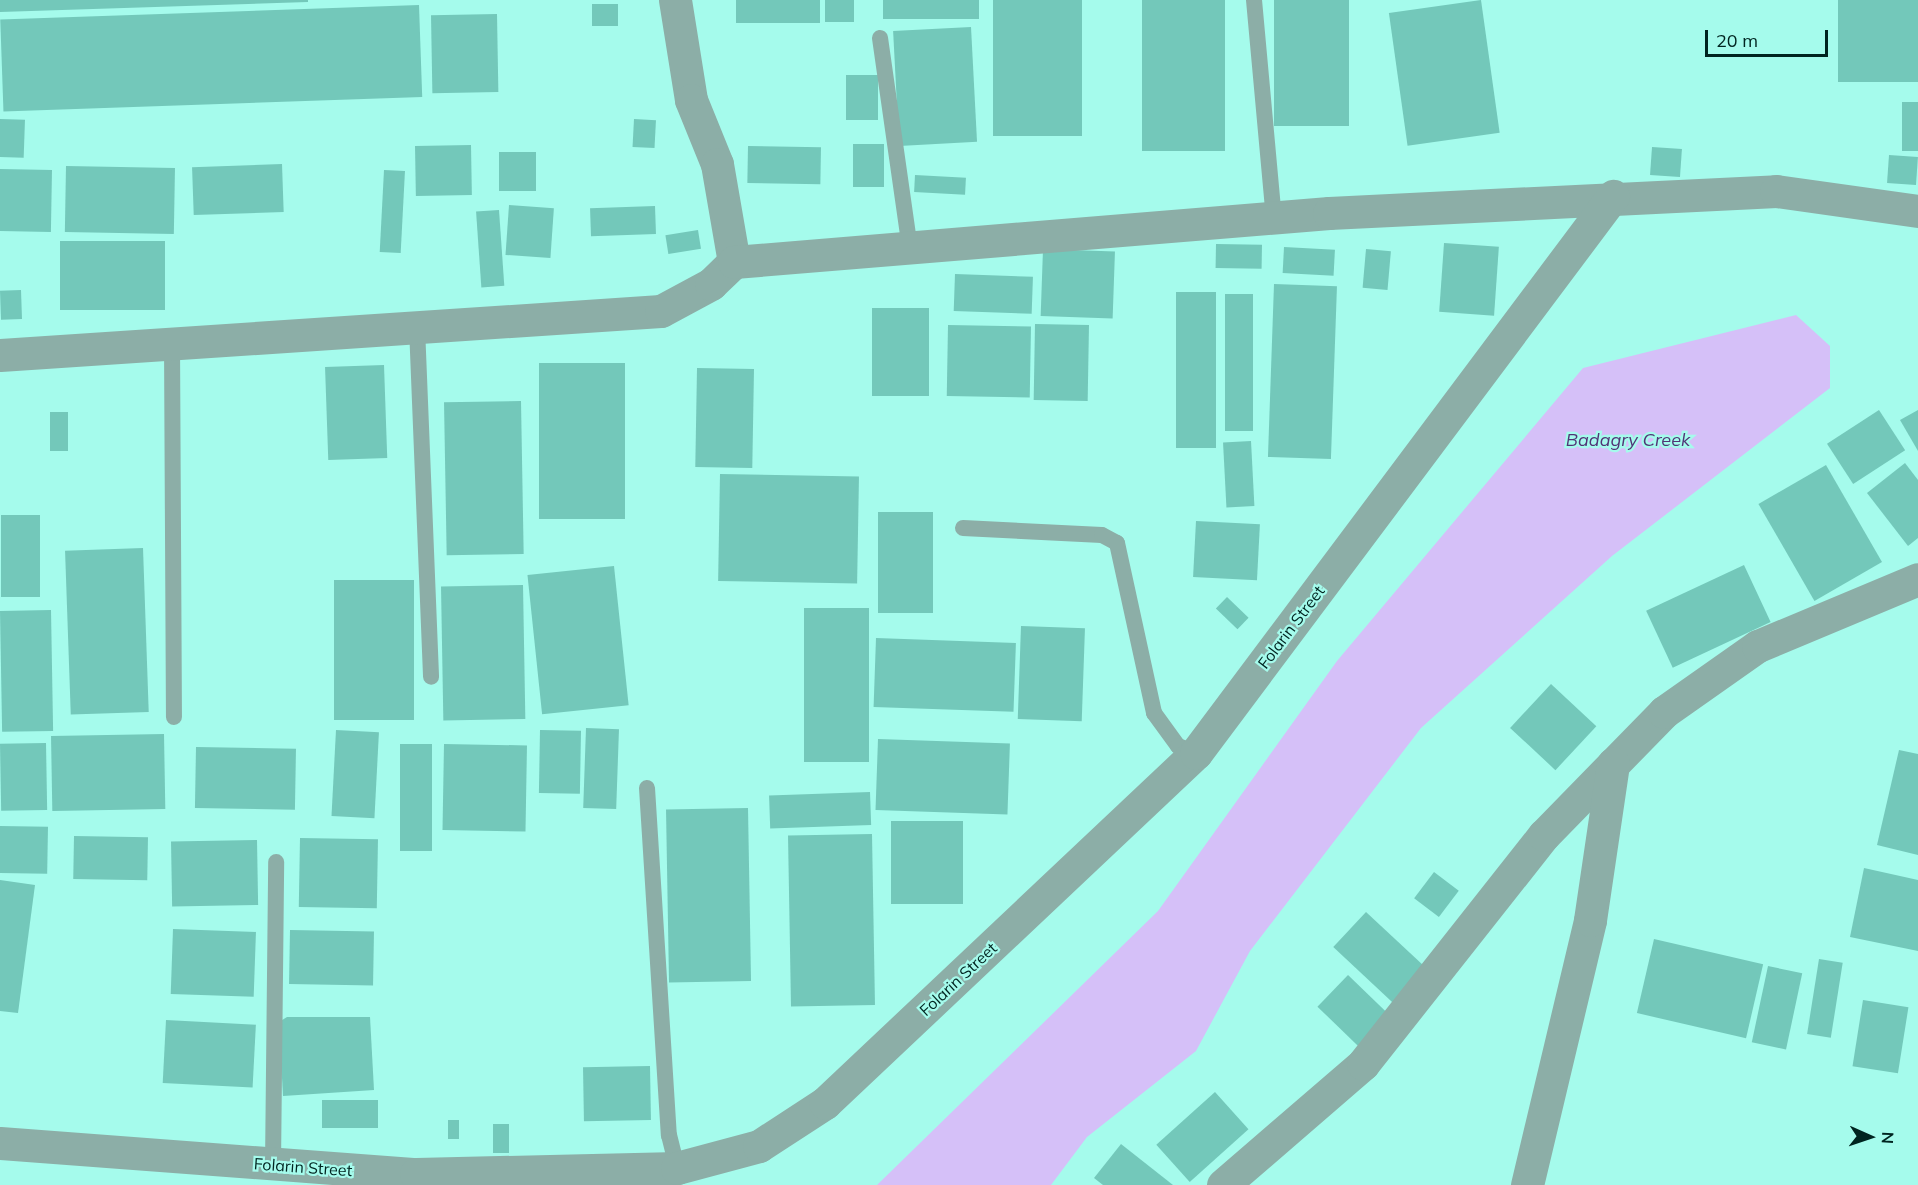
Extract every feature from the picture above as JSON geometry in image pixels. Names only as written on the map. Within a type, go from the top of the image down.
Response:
[{"type":"street","points":[[675,0],[692,100],[717,164],[734,262]]},
{"type":"street","points":[[0,355],[661,312],[711,284],[734,262],[1274,218],[1613,196],[1776,191],[1918,211]]},
{"type":"street","name":"Folarin Street","points":[[0,1143],[60,1144],[273,1166],[416,1174],[677,1168],[759,1146],[825,1103],[1196,753],[1613,196]]},
{"type":"street","points":[[1222,1185],[1363,1064],[1544,835],[1664,712],[1758,646],[1918,579]]},
{"type":"street","points":[[1527,1185],[1590,920],[1613,764]]},
{"type":"lane","points":[[1254,0],[1274,218]]},
{"type":"lane","points":[[880,38],[910,248]]},
{"type":"lane","points":[[417,327],[431,677]]},
{"type":"lane","points":[[172,343],[174,717]]},
{"type":"lane","points":[[963,528],[1102,535],[1117,543],[1154,713],[1178,746],[1196,753]]},
{"type":"lane","points":[[647,788],[669,1135],[677,1168]]},
{"type":"lane","points":[[273,1166],[276,862]]},
{"type":"water","name":"Badagry Creek","points":[[1796,315],[1830,346],[1830,388],[1612,556],[1421,728],[1250,951],[1196,1051],[1087,1137],[1051,1185],[877,1185],[1158,911],[1337,661],[1583,368]]},
{"type":"building","points":[[0,0],[308,0],[308,2],[0,12]]},
{"type":"building","points":[[736,0],[820,0],[820,23],[736,23]]},
{"type":"building","points":[[825,0],[854,0],[854,22],[825,22]]},
{"type":"building","points":[[883,0],[979,0],[979,19],[883,19]]},
{"type":"building","points":[[993,0],[1082,0],[1082,136],[993,136]]},
{"type":"building","points":[[1142,0],[1225,0],[1225,151],[1142,151]]},
{"type":"building","points":[[1274,0],[1349,0],[1349,126],[1274,126]]},
{"type":"building","points":[[1481,0],[1500,133],[1408,146],[1389,13]]},
{"type":"building","points":[[1838,0],[1918,0],[1918,82],[1838,82]]},
{"type":"building","points":[[592,4],[618,4],[618,26],[592,26]]},
{"type":"building","points":[[419,5],[422,97],[3,112],[0,20]]},
{"type":"building","points":[[497,14],[498,92],[432,93],[431,15]]},
{"type":"building","points":[[971,27],[977,142],[899,146],[893,31]]},
{"type":"building","points":[[846,75],[878,75],[878,120],[846,120]]},
{"type":"building","points":[[1902,102],[1918,102],[1918,151],[1902,151]]},
{"type":"building","points":[[0,119],[25,120],[24,158],[0,157]]},
{"type":"building","points":[[634,119],[656,120],[655,148],[633,147]]},
{"type":"building","points":[[853,144],[884,144],[884,187],[853,187]]},
{"type":"building","points":[[471,145],[472,195],[416,196],[415,146]]},
{"type":"building","points":[[748,146],[821,147],[820,184],[747,183]]},
{"type":"building","points":[[1652,147],[1682,149],[1680,177],[1650,175]]},
{"type":"building","points":[[499,152],[536,152],[536,191],[499,191]]},
{"type":"building","points":[[1889,155],[1918,157],[1916,185],[1887,183]]},
{"type":"building","points":[[282,164],[284,212],[194,215],[192,167]]},
{"type":"building","points":[[66,166],[175,168],[174,234],[65,232]]},
{"type":"building","points":[[0,169],[52,170],[51,232],[0,231]]},
{"type":"building","points":[[384,170],[405,171],[401,253],[380,252]]},
{"type":"building","points":[[915,175],[966,178],[965,195],[914,192]]},
{"type":"building","points":[[509,205],[554,208],[550,258],[506,255]]},
{"type":"building","points":[[655,206],[656,234],[591,236],[590,208]]},
{"type":"building","points":[[499,210],[504,286],[481,287],[476,212]]},
{"type":"building","points":[[698,230],[701,249],[668,254],[665,235]]},
{"type":"building","points":[[60,241],[165,241],[165,310],[60,310]]},
{"type":"building","points":[[1444,243],[1499,247],[1494,316],[1439,312]]},
{"type":"building","points":[[1216,244],[1262,245],[1262,269],[1216,268]]},
{"type":"building","points":[[1284,247],[1335,250],[1334,276],[1283,273]]},
{"type":"building","points":[[1043,249],[1115,252],[1113,318],[1041,316]]},
{"type":"building","points":[[1366,249],[1391,251],[1388,290],[1363,288]]},
{"type":"building","points":[[955,274],[1033,277],[1032,314],[954,311]]},
{"type":"building","points":[[1274,284],[1337,286],[1331,459],[1268,457]]},
{"type":"building","points":[[21,290],[22,319],[1,320],[0,291]]},
{"type":"building","points":[[1176,292],[1216,292],[1216,448],[1176,448]]},
{"type":"building","points":[[1225,294],[1253,294],[1253,431],[1225,431]]},
{"type":"building","points":[[872,308],[929,308],[929,396],[872,396]]},
{"type":"building","points":[[1035,324],[1089,325],[1088,401],[1034,400]]},
{"type":"building","points":[[948,325],[1031,326],[1030,397],[947,396]]},
{"type":"building","points":[[539,363],[625,363],[625,519],[539,519]]},
{"type":"building","points":[[384,365],[387,458],[328,460],[325,367]]},
{"type":"building","points":[[697,368],[754,369],[752,468],[695,467]]},
{"type":"building","points":[[521,401],[524,554],[447,555],[444,402]]},
{"type":"building","points":[[1879,410],[1905,450],[1853,484],[1827,444]]},
{"type":"building","points":[[1918,410],[1918,451],[1900,420]]},
{"type":"building","points":[[50,412],[68,412],[68,451],[50,451]]},
{"type":"building","points":[[1251,441],[1254,506],[1226,507],[1223,442]]},
{"type":"building","points":[[1905,463],[1918,480],[1918,538],[1908,546],[1867,493]]},
{"type":"building","points":[[1826,465],[1882,562],[1814,601],[1758,504]]},
{"type":"building","points":[[720,474],[859,476],[857,583],[718,581]]},
{"type":"building","points":[[878,512],[933,512],[933,613],[878,613]]},
{"type":"building","points":[[1,515],[40,515],[40,597],[1,597]]},
{"type":"building","points":[[1196,521],[1260,524],[1257,580],[1193,577]]},
{"type":"building","points":[[143,548],[149,712],[71,715],[65,551]]},
{"type":"building","points":[[1744,565],[1771,622],[1673,668],[1646,611]]},
{"type":"building","points":[[614,566],[629,705],[542,714],[527,575]]},
{"type":"building","points":[[334,580],[414,580],[414,720],[334,720]]},
{"type":"building","points":[[523,585],[525,719],[443,720],[441,586]]},
{"type":"building","points":[[1227,597],[1249,618],[1237,629],[1216,609]]},
{"type":"building","points":[[804,608],[869,608],[869,762],[804,762]]},
{"type":"building","points":[[51,610],[53,731],[2,732],[0,611]]},
{"type":"building","points":[[1021,626],[1085,628],[1082,721],[1018,719]]},
{"type":"building","points":[[876,638],[1016,643],[1014,712],[874,707]]},
{"type":"building","points":[[1551,684],[1596,726],[1555,770],[1510,728]]},
{"type":"building","points":[[586,728],[619,729],[616,809],[583,808]]},
{"type":"building","points":[[336,730],[379,732],[374,818],[331,816]]},
{"type":"building","points":[[540,730],[581,731],[580,794],[539,793]]},
{"type":"building","points":[[164,734],[165,809],[52,811],[51,736]]},
{"type":"building","points":[[878,739],[1010,744],[1007,815],[876,810]]},
{"type":"building","points":[[46,743],[47,810],[1,811],[0,744]]},
{"type":"building","points":[[400,744],[432,744],[432,851],[400,851]]},
{"type":"building","points":[[444,744],[527,745],[525,831],[442,830]]},
{"type":"building","points":[[196,747],[296,749],[295,810],[195,808]]},
{"type":"building","points":[[1899,750],[1918,754],[1918,855],[1877,845]]},
{"type":"building","points":[[870,792],[871,825],[770,829],[769,796]]},
{"type":"building","points":[[748,808],[751,981],[669,982],[666,809]]},
{"type":"building","points":[[891,821],[963,821],[963,904],[891,904]]},
{"type":"building","points":[[0,826],[48,827],[47,874],[0,873]]},
{"type":"building","points":[[872,834],[875,1005],[791,1006],[788,835]]},
{"type":"building","points":[[74,836],[148,837],[147,880],[73,879]]},
{"type":"building","points":[[300,838],[378,839],[377,908],[299,907]]},
{"type":"building","points":[[257,840],[258,905],[172,906],[171,842]]},
{"type":"building","points":[[1864,868],[1918,880],[1918,951],[1850,937]]},
{"type":"building","points":[[1434,872],[1459,891],[1439,917],[1414,898]]},
{"type":"building","points":[[0,880],[35,885],[18,1013],[0,1011]]},
{"type":"building","points":[[1366,912],[1427,969],[1394,1004],[1333,947]]},
{"type":"building","points":[[173,929],[256,932],[254,997],[171,994]]},
{"type":"building","points":[[290,930],[374,931],[373,985],[289,984]]},
{"type":"building","points":[[1654,939],[1763,964],[1746,1038],[1637,1013]]},
{"type":"building","points":[[1819,959],[1843,963],[1831,1038],[1807,1034]]},
{"type":"building","points":[[1768,966],[1802,973],[1786,1050],[1752,1042]]},
{"type":"building","points":[[1348,975],[1393,1019],[1363,1050],[1317,1007]]},
{"type":"building","points":[[1863,1000],[1908,1007],[1898,1073],[1853,1066]]},
{"type":"building","points":[[287,1017],[370,1017],[374,1090],[283,1096],[279,1022]]},
{"type":"building","points":[[166,1020],[256,1025],[253,1088],[163,1083]]},
{"type":"building","points":[[650,1066],[651,1120],[584,1121],[583,1067]]},
{"type":"building","points":[[1215,1092],[1248,1129],[1190,1182],[1156,1145]]},
{"type":"building","points":[[322,1100],[378,1100],[378,1128],[322,1128]]},
{"type":"building","points":[[448,1120],[459,1120],[459,1139],[448,1139]]},
{"type":"building","points":[[493,1124],[509,1124],[509,1153],[493,1153]]},
{"type":"building","points":[[1121,1144],[1173,1185],[1103,1185],[1094,1178]]}]
